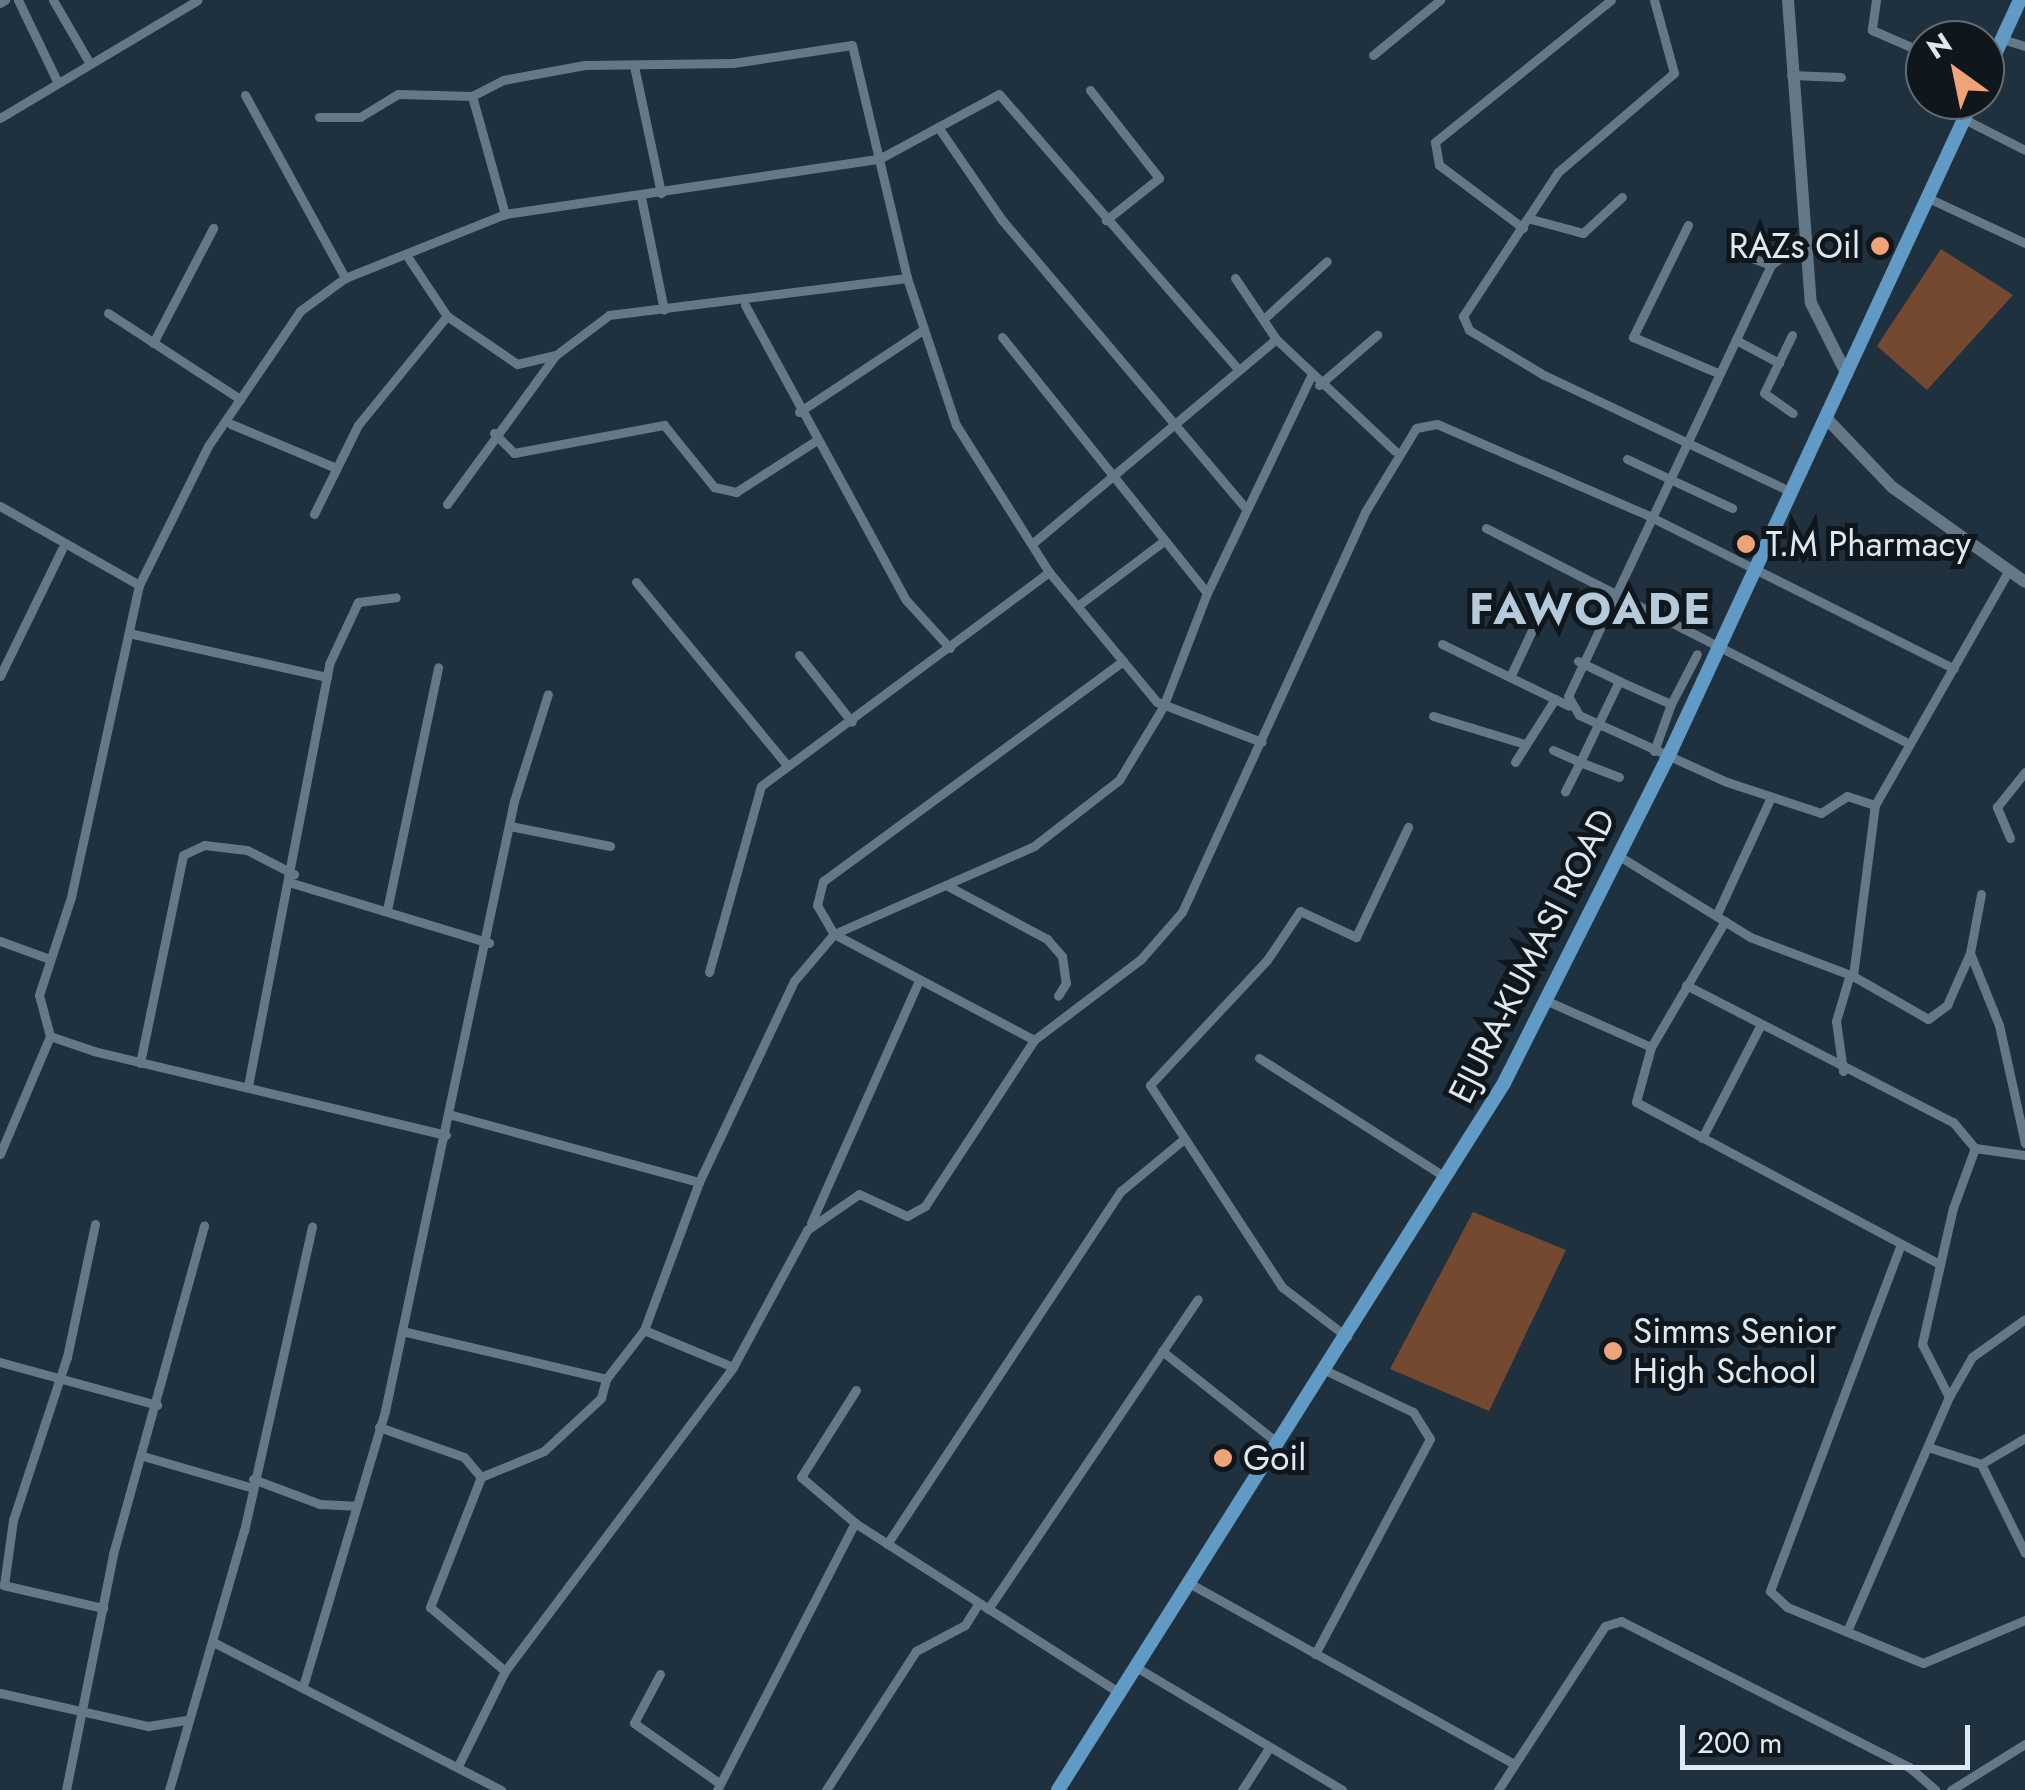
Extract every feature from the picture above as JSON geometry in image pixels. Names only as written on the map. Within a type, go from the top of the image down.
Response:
[{"type":"main road","points":[[2005,32],[2020,0]]},
{"type":"main road","name":"EJURA-KUMASI ROAD","points":[[1058,1790],[1279,1444],[1320,1368],[1349,1338],[1448,1179],[1619,856],[1661,754],[1757,567],[1964,120]]},
{"type":"street","points":[[18,0],[56,80]]},
{"type":"street","points":[[53,0],[89,62]]},
{"type":"street","points":[[0,118],[56,80],[198,0]]},
{"type":"street","points":[[1373,55],[1440,0]]},
{"type":"street","points":[[1524,228],[1439,166],[1435,142],[1610,0]]},
{"type":"street","points":[[1654,0],[1674,73],[1558,172],[1531,219],[1466,304],[1469,330],[1686,444],[1792,492]]},
{"type":"street","points":[[1788,0],[1805,240],[1817,324],[1847,375]]},
{"type":"street","points":[[1876,0],[1872,30],[1905,44]]},
{"type":"street","points":[[319,117],[360,117],[398,94],[472,96],[514,77],[852,45],[907,278],[956,424],[1049,572],[1164,707],[1262,742]]},
{"type":"street","points":[[634,66],[661,193]]},
{"type":"street","points":[[1791,75],[1841,78]]},
{"type":"street","points":[[1090,90],[1158,178],[1106,220]]},
{"type":"street","points":[[245,96],[344,278]]},
{"type":"street","points":[[472,96],[505,214]]},
{"type":"street","points":[[0,1154],[50,1036],[39,995],[47,958],[71,897],[132,634],[139,585],[208,446],[231,424],[240,398],[277,336],[344,278],[505,214],[641,197],[878,159],[1002,96],[1236,367]]},
{"type":"street","points":[[1966,120],[2025,150]]},
{"type":"street","points":[[938,126],[1002,220],[1246,509]]},
{"type":"street","points":[[1531,219],[1583,233],[1622,196]]},
{"type":"street","points":[[641,197],[664,310]]},
{"type":"street","points":[[1926,197],[2025,244]]},
{"type":"street","points":[[1688,224],[1634,337],[1718,373]]},
{"type":"street","points":[[153,342],[214,228]]},
{"type":"street","points":[[1733,238],[1742,254],[1771,265]]},
{"type":"street","points":[[1569,706],[1578,661],[1771,265],[1805,240]]},
{"type":"street","points":[[407,256],[448,316],[517,364],[556,355]]},
{"type":"street","points":[[1267,316],[1327,261]]},
{"type":"street","points":[[447,504],[494,434],[556,355],[608,315],[746,304],[907,278]]},
{"type":"street","points":[[1235,278],[1267,316],[1276,339],[1310,376],[1396,450]]},
{"type":"street","points":[[746,304],[814,442],[906,600],[950,648]]},
{"type":"street","points":[[108,313],[240,398]]},
{"type":"street","points":[[314,514],[358,425],[448,316]]},
{"type":"street","points":[[799,412],[923,330]]},
{"type":"street","points":[[1792,334],[1764,395],[1793,413]]},
{"type":"street","points":[[1319,385],[1377,335]]},
{"type":"street","points":[[1002,337],[1207,592]]},
{"type":"street","points":[[1033,543],[1236,367],[1276,339]]},
{"type":"street","points":[[1736,340],[1779,363]]},
{"type":"street","points":[[505,1671],[430,1607],[481,1477],[544,1451],[601,1398],[606,1379],[644,1330],[699,1182],[794,982],[834,934],[1034,846],[1103,798],[1164,707],[1207,592],[1310,376]]},
{"type":"street","points":[[1827,420],[1892,487],[2025,582]]},
{"type":"street","points":[[231,424],[336,468]]},
{"type":"street","points":[[807,1230],[859,1194],[907,1216],[926,1206],[1034,1040],[1142,959],[1182,912],[1396,450],[1416,428],[1437,424],[1647,515],[1954,668]]},
{"type":"street","points":[[494,434],[514,453],[664,425],[714,487],[736,492],[814,442]]},
{"type":"street","points":[[1627,459],[1732,508]]},
{"type":"street","points":[[0,506],[62,548],[139,585]]},
{"type":"street","points":[[1486,528],[1720,643],[1904,741]]},
{"type":"street","points":[[1080,604],[1164,541]]},
{"type":"street","points":[[0,676],[62,548]]},
{"type":"street","points":[[1843,1071],[1836,1021],[1851,975],[1875,805],[1904,741],[1954,668],[2009,570]]},
{"type":"street","points":[[710,972],[760,786],[852,722],[1049,572]]},
{"type":"street","points":[[636,582],[787,765]]},
{"type":"street","points":[[248,1086],[267,964],[293,878],[327,677],[358,602],[396,597]]},
{"type":"street","points":[[1510,677],[1542,609]]},
{"type":"street","points":[[132,634],[327,677]]},
{"type":"street","points":[[1442,644],[1661,754],[1772,797],[1821,813],[1847,796],[1875,805]]},
{"type":"street","points":[[1661,754],[1671,704],[1696,654]]},
{"type":"street","points":[[799,655],[852,722]]},
{"type":"street","points":[[1034,1040],[834,934],[817,905],[823,881],[1123,661]]},
{"type":"street","points":[[1578,661],[1671,704]]},
{"type":"street","points":[[387,910],[438,667]]},
{"type":"street","points":[[1566,791],[1620,682]]},
{"type":"street","points":[[304,1683],[380,1426],[452,1114],[510,826],[548,694]]},
{"type":"street","points":[[1515,762],[1555,699]]},
{"type":"street","points":[[1432,716],[1525,744]]},
{"type":"street","points":[[1553,750],[1618,777]]},
{"type":"street","points":[[2010,838],[1997,806],[2025,772]]},
{"type":"street","points":[[1772,797],[1721,918],[1651,1047],[1636,1102],[1937,1263]]},
{"type":"street","points":[[510,826],[610,846]]},
{"type":"street","points":[[1349,1338],[1282,1287],[1154,1094],[1156,1076],[1267,960],[1300,912],[1356,938],[1408,827]]},
{"type":"street","points":[[140,1063],[183,855],[204,846],[247,850],[293,878],[489,943]]},
{"type":"street","points":[[1619,856],[1721,918],[1851,975],[1928,1019],[1947,1005],[1970,953],[1981,894]]},
{"type":"street","points":[[946,885],[1048,939],[1064,970],[1058,996]]},
{"type":"street","points":[[0,941],[47,958]]},
{"type":"street","points":[[1970,953],[1999,1024],[2025,1143]]},
{"type":"street","points":[[459,1764],[505,1671],[733,1367],[807,1230],[919,980]]},
{"type":"street","points":[[1686,986],[1843,1071],[1954,1122],[1975,1148],[2025,1156]]},
{"type":"street","points":[[1545,1000],[1651,1047]]},
{"type":"street","points":[[1702,1138],[1760,1024]]},
{"type":"street","points":[[50,1036],[140,1063],[446,1135]]},
{"type":"street","points":[[1260,1058],[1448,1179]]},
{"type":"street","points":[[452,1114],[699,1182]]},
{"type":"street","points":[[887,1544],[1122,1191],[1184,1138]]},
{"type":"street","points":[[1949,1397],[1922,1344],[1937,1263],[1975,1148]]},
{"type":"street","points":[[95,1224],[59,1379],[17,1504],[2,1584],[103,1608]]},
{"type":"street","points":[[66,1790],[86,1712],[103,1608],[204,1225]]},
{"type":"street","points":[[169,1790],[185,1720],[215,1643],[312,1227]]},
{"type":"street","points":[[1902,1244],[1769,1582],[1786,1608],[1848,1629],[1924,1662],[2025,1620]]},
{"type":"street","points":[[826,1790],[916,1651],[966,1625],[983,1606],[1198,1299]]},
{"type":"street","points":[[1848,1629],[1949,1397],[1972,1358],[2025,1319]]},
{"type":"street","points":[[644,1330],[733,1367]]},
{"type":"street","points":[[402,1331],[606,1379]]},
{"type":"street","points":[[1162,1351],[1279,1444]]},
{"type":"street","points":[[0,1362],[157,1405]]},
{"type":"street","points":[[1316,1654],[1430,1439],[1413,1412],[1320,1368]]},
{"type":"street","points":[[856,1390],[801,1477],[855,1523],[1118,1692]]},
{"type":"street","points":[[380,1426],[464,1457],[481,1477]]},
{"type":"street","points":[[1981,1464],[2025,1438]]},
{"type":"street","points":[[1928,1447],[1981,1464],[2025,1553]]},
{"type":"street","points":[[143,1456],[320,1504],[355,1506]]},
{"type":"street","points":[[660,1674],[634,1723],[718,1786],[855,1523]]},
{"type":"street","points":[[1189,1583],[1514,1764]]},
{"type":"street","points":[[1498,1790],[1606,1626],[1621,1621],[1909,1767],[1935,1790]]},
{"type":"street","points":[[215,1643],[304,1683],[501,1790]]},
{"type":"street","points":[[1136,1667],[1342,1790]]},
{"type":"street","points":[[0,1693],[148,1726],[185,1720]]},
{"type":"street","points":[[1951,1790],[2025,1744]]},
{"type":"street","points":[[1242,1790],[1269,1748]]},
{"type":"shaded area","points":[[1941,249],[2013,295],[1927,390],[1877,346]]},
{"type":"shaded area","points":[[1473,1212],[1566,1250],[1489,1411],[1390,1369]]},
{"type":"place","name":"RAZs Oil","points":[[1880,246]]},
{"type":"place","name":"T.M Pharmacy","points":[[1746,544]]},
{"type":"place","name":"Simms Senior High School","points":[[1613,1351]]},
{"type":"place","name":"Goil","points":[[1223,1458]]},
{"type":"district","name":"FAWOADE","points":[[1591,609]]}]
